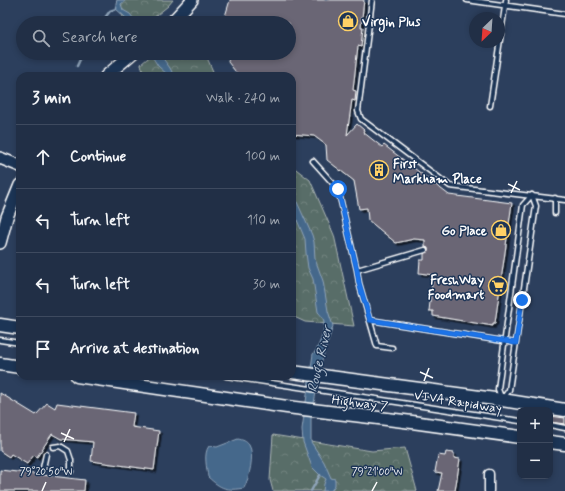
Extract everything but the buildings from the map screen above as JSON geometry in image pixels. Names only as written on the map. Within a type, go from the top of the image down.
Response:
[{"type":"main road","points":[[177,16],[192,0]]},
{"type":"main road","points":[[111,72],[125,60]]},
{"type":"main road","points":[[0,158],[16,164]]},
{"type":"main road","points":[[0,243],[7,216],[16,195]]},
{"type":"main road","points":[[0,325],[16,327]]},
{"type":"main road","points":[[0,364],[16,366]]},
{"type":"main road","name":"Highway 7","points":[[296,372],[502,400],[565,410]]},
{"type":"main road","name":"Highway 7","points":[[104,380],[328,413],[412,422],[517,437]]},
{"type":"main road","points":[[553,442],[565,444]]},
{"type":"street","points":[[489,474],[489,491]]},
{"type":"lane","points":[[372,0],[358,111],[360,119],[450,186],[565,200]]},
{"type":"lane","points":[[467,0],[506,2],[565,14]]},
{"type":"lane","points":[[490,106],[506,2]]},
{"type":"lane","points":[[313,161],[338,189],[359,283],[377,346],[392,348]]},
{"type":"lane","points":[[502,400],[498,389],[523,206],[532,195]]},
{"type":"lane","points":[[502,400],[509,390],[516,343],[536,206],[532,195]]},
{"type":"lane","points":[[555,198],[555,213]]},
{"type":"lane","points":[[357,270],[424,250]]},
{"type":"lane","points":[[370,320],[516,343]]},
{"type":"lane","points":[[0,340],[16,342]]},
{"type":"lane","name":"VIVA Rapidway","points":[[250,380],[517,421]]},
{"type":"lane","points":[[553,426],[565,428]]},
{"type":"lane","points":[[53,447],[60,446],[68,451],[71,460],[70,471]]},
{"type":"lane","points":[[44,468],[46,454]]},
{"type":"green space","points":[[117,0],[173,0],[156,16],[122,16]]},
{"type":"green space","points":[[146,60],[208,60],[213,72],[143,72],[141,64]]},
{"type":"green space","points":[[296,169],[310,180],[334,235],[354,326],[305,322],[296,318]]},
{"type":"green space","points":[[273,435],[372,451],[405,448],[417,491],[273,491],[270,480]]},
{"type":"water","points":[[117,0],[126,0],[121,4],[123,10],[132,16],[124,16],[116,9]]},
{"type":"water","points":[[154,60],[164,60],[172,72],[165,72]]},
{"type":"water","name":"Rouge River","points":[[296,201],[312,235],[315,259],[323,281],[328,311],[333,326],[322,360],[311,419],[311,442],[324,462],[331,478],[335,479],[335,485],[331,491],[323,491],[326,479],[312,467],[303,442],[302,429],[313,354],[321,340],[324,323],[318,312],[313,279],[308,268],[305,239],[296,218]]},
{"type":"water","points":[[238,439],[247,443],[251,449],[251,466],[248,479],[244,488],[224,488],[208,477],[206,461],[207,449],[209,446],[217,447]]},
{"type":"waterway","points":[[106,16],[110,11],[116,9],[116,7]]},
{"type":"waterway","points":[[77,66],[80,60]]},
{"type":"waterway","points":[[311,491],[320,475]]},
{"type":"place","name":"Virgin Plus","points":[[348,21]]},
{"type":"place","name":"First Markham Place","points":[[379,170]]},
{"type":"place","name":"Go Place","points":[[501,230]]},
{"type":"place","name":"FreshWay Foodmart","points":[[498,286]]},
{"type":"route","points":[[338,189],[359,283],[370,320],[516,343],[522,300]]}]
